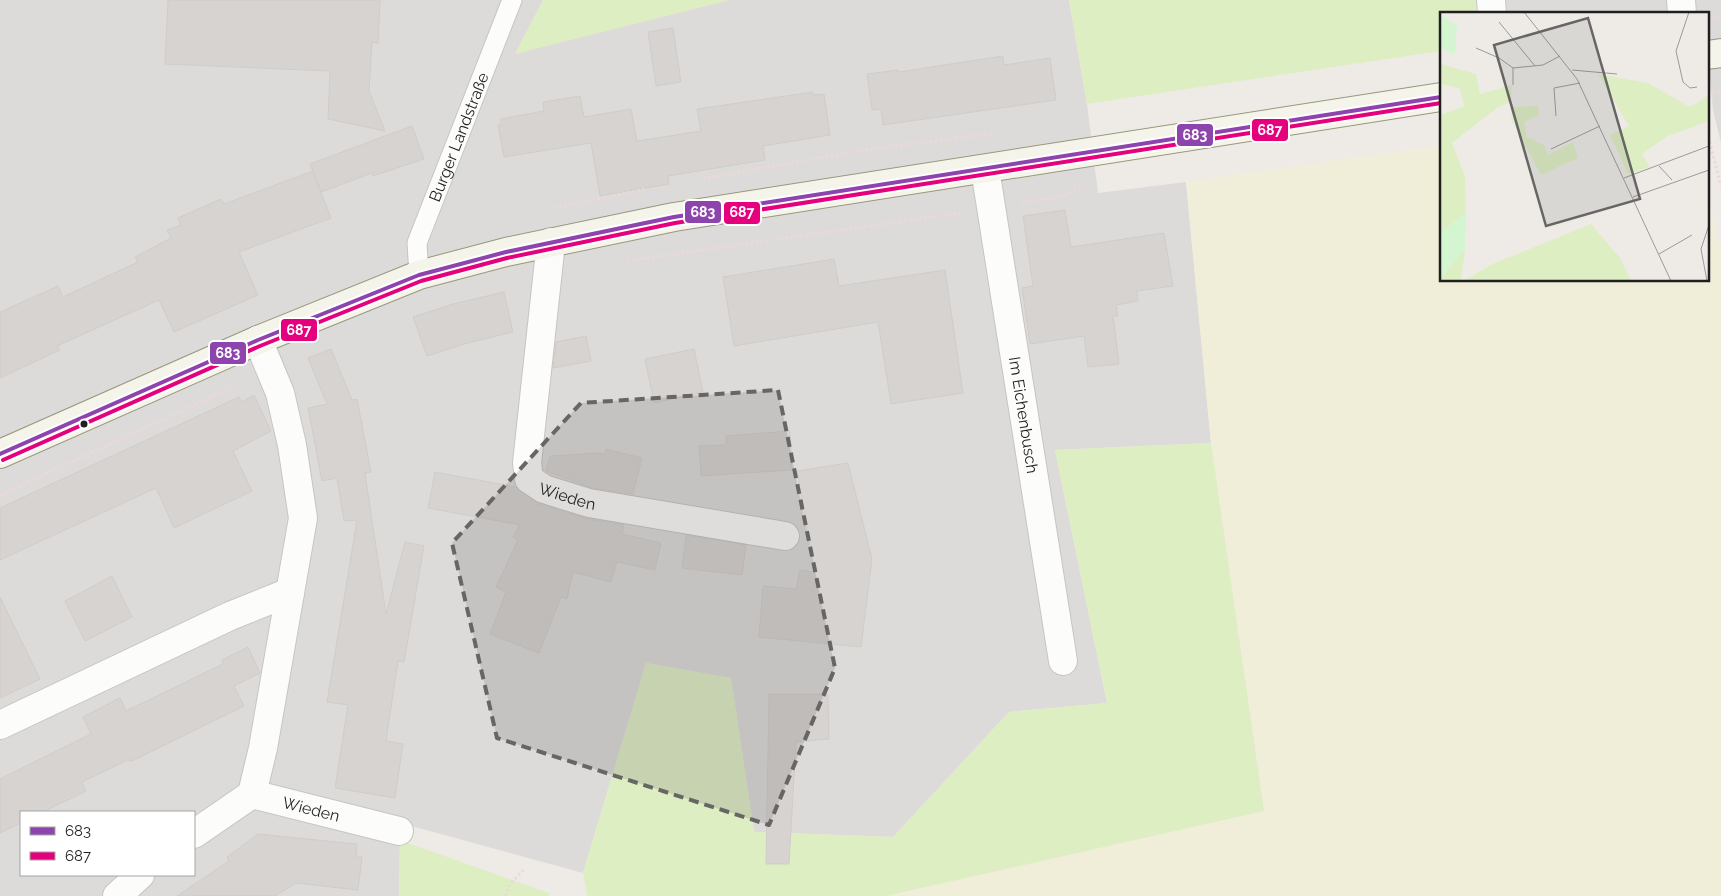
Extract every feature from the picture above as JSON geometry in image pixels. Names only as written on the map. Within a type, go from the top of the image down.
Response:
[{"type":"main road","points":[[1708,55],[1721,53]]},
{"type":"main road","points":[[0,454],[258,340],[419,275],[551,242],[674,217],[1440,97]]},
{"type":"street","name":"Im Eichenbusch","points":[[985,169],[1063,661]]},
{"type":"street","name":"Wieden","points":[[551,242],[527,463],[529,479],[544,489],[589,503],[785,536]]},
{"type":"street","points":[[195,833],[252,794],[263,748],[303,518],[292,445],[280,393],[258,340]]},
{"type":"street","points":[[0,725],[230,616],[290,592]]},
{"type":"street","name":"Wieden","points":[[252,794],[399,831]]},
{"type":"street","points":[[117,896],[139,876]]},
{"type":"lane","name":"Burger Landstraße","points":[[419,275],[417,243],[512,0]]},
{"type":"path","points":[[1708,93],[1721,91]]},
{"type":"path","points":[[1708,136],[1721,186]]},
{"type":"path","points":[[623,261],[854,230],[1064,196],[1085,185]]},
{"type":"path","points":[[0,495],[271,370]]},
{"type":"path","points":[[505,896],[509,886],[525,868]]},
{"type":"highlighted area","points":[[778,390],[835,668],[769,825],[497,738],[452,543],[581,403]]},
{"type":"shaded area","points":[[0,0],[543,0],[516,53],[729,0],[1069,0],[1087,104],[1098,193],[1186,182],[1211,443],[1055,450],[1107,703],[1009,712],[893,837],[754,832],[731,678],[646,663],[583,873],[404,824],[400,840],[399,896],[0,896]]},
{"type":"shaded area","points":[[1505,0],[1721,0],[1721,143],[1713,110],[1708,58],[1708,12],[1505,12]]},
{"type":"shaded area","points":[[1440,145],[1440,281],[1708,281],[1708,195],[1721,252],[1721,896],[886,896],[1264,811],[1211,443],[1186,182]]},
{"type":"green space","points":[[543,0],[729,0],[515,54]]},
{"type":"green space","points":[[1069,0],[1476,0],[1476,12],[1440,12],[1440,51],[1087,104]]},
{"type":"green space","points":[[1211,443],[1264,811],[886,896],[587,896],[583,873],[646,663],[731,678],[754,832],[893,837],[1009,712],[1107,703],[1055,450]]},
{"type":"green space","points":[[400,840],[549,893],[549,896],[399,896]]},
{"type":"building","points":[[168,0],[380,0],[378,43],[372,42],[369,91],[385,131],[328,119],[330,71],[165,64]]},
{"type":"building","points":[[673,28],[681,82],[656,86],[648,32]]},
{"type":"building","points":[[1003,56],[1004,65],[1050,58],[1056,100],[883,125],[881,109],[872,110],[867,74],[898,70],[899,72]]},
{"type":"building","points":[[813,92],[814,95],[824,94],[830,135],[763,146],[765,160],[668,176],[669,184],[600,196],[591,143],[504,157],[498,125],[501,124],[501,119],[544,111],[543,102],[580,96],[584,117],[631,109],[637,141],[701,131],[697,109]]},
{"type":"building","points":[[412,126],[424,159],[373,176],[372,173],[321,192],[310,164]]},
{"type":"building","points":[[313,171],[331,218],[239,252],[258,295],[174,332],[159,300],[57,346],[60,350],[0,378],[0,312],[58,286],[63,297],[138,262],[135,257],[171,238],[167,230],[181,225],[178,218],[221,199],[224,204]]},
{"type":"building","points":[[1065,210],[1071,247],[1164,233],[1173,286],[1137,291],[1138,301],[1116,305],[1118,316],[1113,316],[1119,364],[1088,367],[1084,336],[1030,344],[1022,288],[1033,286],[1023,216]]},
{"type":"building","points":[[834,259],[839,286],[945,270],[963,393],[891,404],[878,322],[734,346],[723,277]]},
{"type":"building","points":[[504,292],[513,332],[464,344],[427,356],[413,317],[453,304]]},
{"type":"building","points":[[586,336],[591,361],[553,368],[556,342]]},
{"type":"building","points":[[331,349],[352,400],[357,399],[371,472],[365,473],[386,614],[405,542],[424,546],[404,662],[398,661],[386,741],[403,744],[395,798],[335,788],[348,705],[327,702],[357,520],[344,521],[337,478],[322,481],[308,408],[327,404],[308,358]]},
{"type":"building","points":[[694,349],[703,392],[654,403],[645,359]]},
{"type":"building","points":[[254,395],[271,431],[233,451],[252,491],[174,528],[156,488],[0,560],[0,508],[239,397],[242,402]]},
{"type":"building","points":[[790,431],[792,470],[701,476],[699,446],[726,445],[726,436]]},
{"type":"building","points":[[606,449],[642,458],[633,494],[593,488],[546,471],[550,456],[605,454]]},
{"type":"building","points":[[848,463],[872,559],[861,647],[759,637],[763,586],[796,589],[800,570],[815,572],[797,471]]},
{"type":"building","points":[[435,472],[516,487],[539,504],[584,518],[624,525],[622,534],[661,543],[655,570],[617,562],[611,582],[573,572],[567,599],[561,597],[539,653],[490,634],[506,592],[496,587],[518,540],[513,537],[520,525],[428,508]]},
{"type":"building","points":[[686,535],[746,545],[742,575],[682,568]]},
{"type":"building","points":[[112,576],[132,617],[85,641],[65,601]]},
{"type":"building","points":[[0,597],[40,679],[0,698]]},
{"type":"building","points":[[248,647],[260,673],[234,686],[244,706],[132,761],[128,760],[82,782],[86,791],[45,811],[20,811],[20,823],[0,833],[0,779],[91,734],[83,717],[120,698],[126,711],[223,664],[222,660]]},
{"type":"building","points":[[769,694],[828,694],[829,739],[796,742],[789,864],[766,864]]},
{"type":"building","points":[[258,834],[357,844],[356,857],[362,857],[358,890],[296,883],[275,896],[177,896],[229,861],[227,857]]},
{"type":"transit line","name":"683","points":[[0,454],[258,340],[419,275],[506,252],[674,217],[1440,97]]},
{"type":"transit line","name":"687","points":[[3,460],[260,346],[421,281],[507,258],[675,223],[1440,103]]}]
